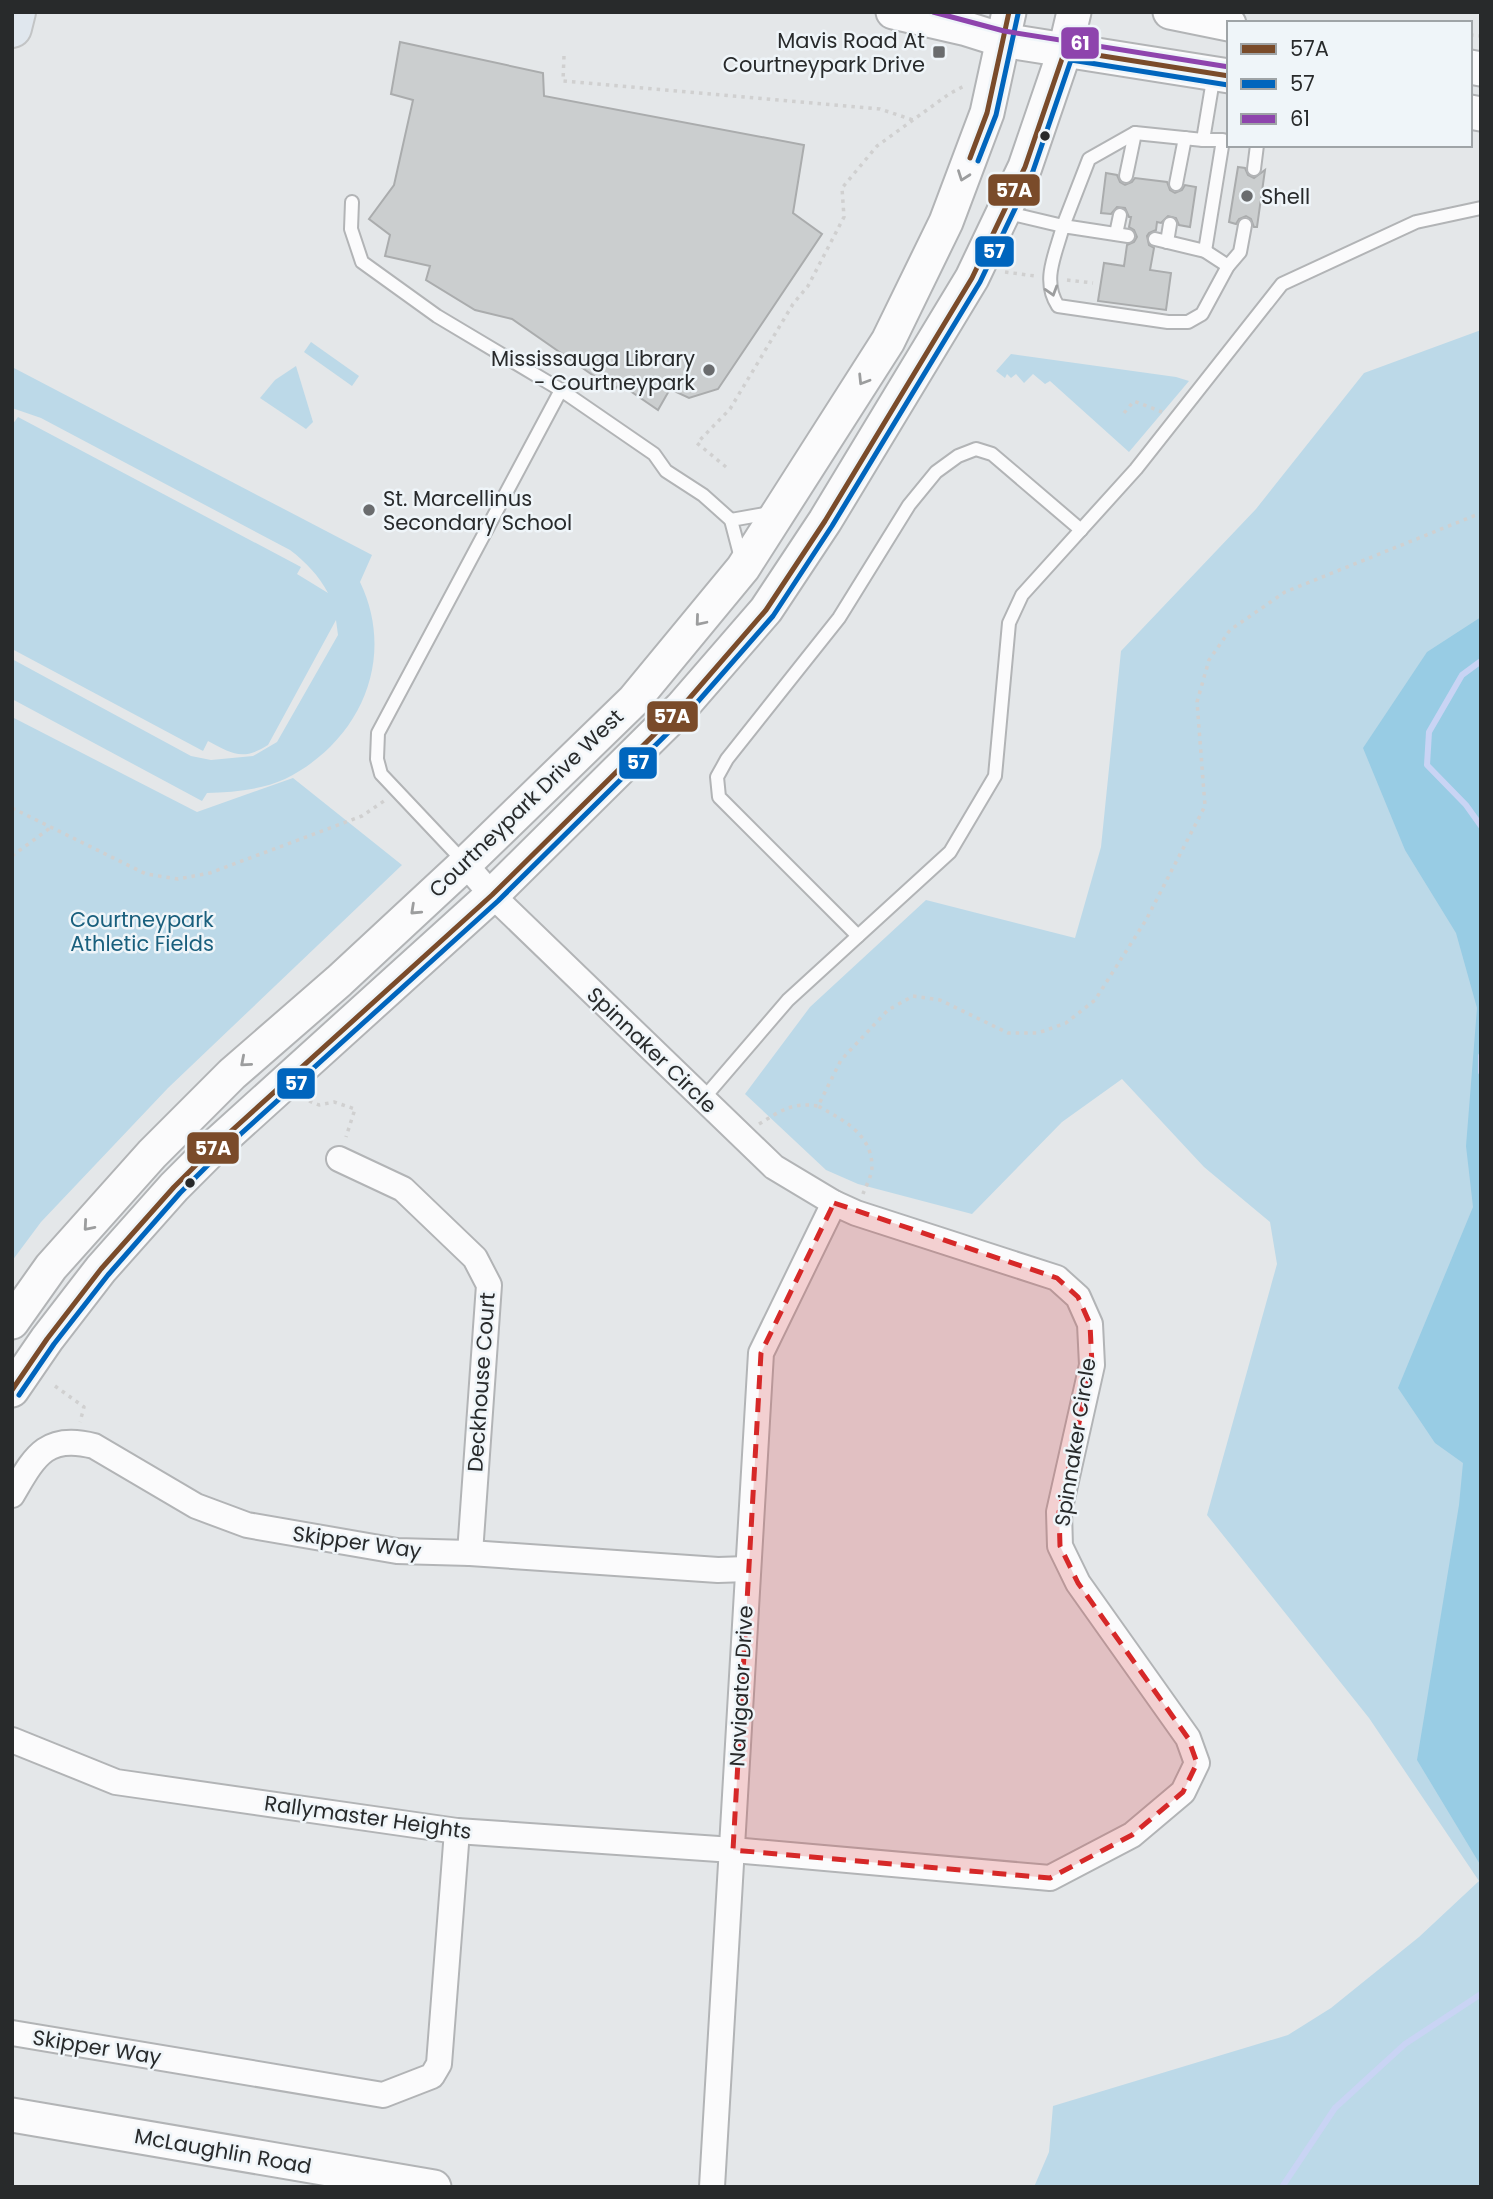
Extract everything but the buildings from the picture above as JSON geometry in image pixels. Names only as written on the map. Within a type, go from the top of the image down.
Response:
[{"type":"highway","points":[[12,28],[16,12]]},
{"type":"main road","points":[[894,12],[967,29],[1006,26],[1065,50],[1221,75]]},
{"type":"main road","name":"Courtneypark Drive West","points":[[12,1390],[101,1269],[174,1187],[255,1108],[492,895],[681,708],[766,610],[825,521],[964,290],[1025,167],[1065,50],[1074,12]]},
{"type":"main road","points":[[1171,12],[1227,24]]},
{"type":"main road","name":"Courtneypark Drive West","points":[[12,1322],[51,1267],[160,1145],[232,1074],[339,981],[465,864],[634,700],[743,568],[888,341],[946,222],[987,113],[1006,26]]},
{"type":"main road","name":"McLaughlin Road","points":[[12,2115],[434,2187]]},
{"type":"street","name":"Spinnaker Circle","points":[[465,864],[492,895],[774,1167],[845,1208],[1057,1278],[1078,1297],[1090,1324],[1091,1365],[1059,1512],[1060,1546],[1078,1583],[1188,1738],[1197,1763],[1183,1792],[1132,1835],[1050,1878],[733,1850]]},
{"type":"street","name":"Deckhouse Court","points":[[339,1159],[403,1189],[475,1258],[489,1285],[470,1553]]},
{"type":"street","name":"Navigator Drive","points":[[712,2187],[761,1353],[845,1208]]},
{"type":"street","name":"Skipper Way","points":[[75,1441],[93,1446],[196,1506],[247,1525],[397,1551],[470,1553],[718,1570],[747,1569]]},
{"type":"street","points":[[12,1495],[35,1457],[61,1442],[75,1441]]},
{"type":"street","name":"Rallymaster Heights","points":[[12,1740],[116,1782],[457,1831],[733,1850]]},
{"type":"street","name":"Skipper Way","points":[[12,2033],[383,2095],[432,2076],[439,2064],[457,1831]]},
{"type":"lane","points":[[1203,140],[1221,75]]},
{"type":"lane","points":[[1126,176],[1135,133]]},
{"type":"lane","points":[[1205,251],[1226,140],[1135,133],[1089,159],[1063,226],[1049,278],[1050,294],[1058,306],[1065,308],[1168,322],[1188,322],[1202,314],[1228,266],[1240,252],[1245,226]]},
{"type":"lane","points":[[1176,184],[1185,138]]},
{"type":"lane","points":[[1254,169],[1257,147]]},
{"type":"lane","points":[[352,202],[351,229],[362,262],[437,316],[561,390],[654,454],[666,471],[703,495],[731,520],[743,568]]},
{"type":"lane","points":[[703,1099],[788,1000],[950,852],[995,776],[1009,623],[1022,594],[1136,469],[1282,284],[1416,222],[1481,208]]},
{"type":"lane","points":[[1004,212],[1063,226],[1122,235],[1119,215]]},
{"type":"lane","points":[[1170,224],[1161,240],[1205,251],[1228,266]]},
{"type":"lane","points":[[465,864],[381,774],[377,759],[378,733],[561,390]]},
{"type":"lane","points":[[858,936],[719,797],[717,777],[727,759],[839,618],[909,505],[936,472],[958,456],[976,449],[992,454],[1081,530]]},
{"type":"lane","points":[[731,520],[780,511]]},
{"type":"path","points":[[564,55],[563,81],[880,109],[913,120]]},
{"type":"path","points":[[726,467],[697,443],[730,409],[793,304],[808,286],[844,217],[842,188],[877,146],[964,86],[968,75]]},
{"type":"path","points":[[1124,413],[1133,401],[1177,417]]},
{"type":"path","points":[[818,1106],[841,1060],[888,1010],[913,996],[940,1000],[1008,1033],[1038,1033],[1066,1023],[1095,1000],[1146,920],[1205,806],[1197,702],[1209,660],[1230,630],[1285,592],[1481,513]]},
{"type":"path","points":[[12,808],[146,874],[178,878],[210,873],[362,816],[397,791]]},
{"type":"path","points":[[12,856],[50,828]]},
{"type":"path","points":[[309,1101],[319,1105],[334,1102],[355,1108],[339,1159]]},
{"type":"path","points":[[740,1136],[787,1107],[801,1104],[818,1106],[852,1125],[866,1142],[872,1168],[845,1208]]},
{"type":"path","points":[[55,1387],[84,1407],[75,1441]]},
{"type":"highlighted area","points":[[834,1203],[1057,1278],[1078,1297],[1090,1324],[1092,1365],[1059,1512],[1060,1546],[1078,1583],[1188,1738],[1197,1763],[1183,1792],[1132,1835],[1050,1878],[733,1850],[761,1353]]},
{"type":"green space","points":[[1481,330],[1481,2187],[1034,2187],[1049,2152],[1053,2106],[1288,2035],[1331,2008],[1419,1937],[1479,1881],[1369,1718],[1207,1515],[1277,1264],[1270,1222],[1204,1167],[1122,1079],[1062,1122],[972,1214],[858,1184],[826,1170],[745,1094],[810,1007],[926,900],[1075,938],[1101,847],[1121,651],[1256,509],[1364,373]]},
{"type":"green space","points":[[311,342],[359,376],[352,386],[304,352]]},
{"type":"green space","points":[[1011,354],[1189,381],[1129,452],[1050,381],[1045,384],[1033,374],[1024,383],[1016,374],[1011,378],[1007,374],[1005,378],[996,371]]},
{"type":"green space","points":[[296,366],[313,422],[306,429],[260,398],[275,380]]},
{"type":"green space","points":[[12,367],[372,555],[360,582],[370,611],[374,640],[372,668],[364,696],[351,721],[334,743],[311,763],[276,783],[247,790],[207,793],[202,801],[12,699],[12,659],[191,756],[211,760],[253,756],[277,742],[338,635],[336,620],[268,745],[244,754],[231,752],[208,741],[203,751],[12,649],[12,425],[18,417],[301,567],[297,574],[328,593],[312,570],[290,550],[41,418],[12,408]]},
{"type":"green space","name":"Courtneypark Athletic Fields","points":[[12,717],[197,812],[293,778],[402,865],[168,1088],[41,1222],[12,1261]]},
{"type":"shaded area","points":[[1481,617],[1481,1866],[1417,1760],[1459,1505],[1463,1463],[1435,1443],[1398,1388],[1473,1207],[1466,1146],[1477,1008],[1456,933],[1405,850],[1363,748],[1427,652]]},
{"type":"waterway","points":[[1481,661],[1462,675],[1429,732],[1427,765],[1466,805],[1481,826]]},
{"type":"waterway","points":[[1481,1056],[1481,1072]]},
{"type":"waterway","points":[[1282,2187],[1335,2108],[1405,2044],[1481,1994]]},
{"type":"transit line","name":"61","points":[[933,12],[1004,31],[1227,67]]},
{"type":"transit line","name":"57A","points":[[970,158],[987,113],[1009,12]]},
{"type":"transit line","name":"57","points":[[978,161],[996,115],[1018,14]]},
{"type":"transit line","name":"57A","points":[[12,1390],[101,1269],[174,1187],[218,1143],[492,895],[681,708],[766,610],[825,521],[972,278],[1025,167],[1065,50],[1227,76]]},
{"type":"transit line","name":"57","points":[[19,1395],[54,1344],[108,1275],[180,1193],[224,1149],[498,901],[687,714],[773,616],[832,526],[980,282],[1033,171],[1071,60],[1227,85]]},
{"type":"place","name":"Mavis Road At Courtneypark Drive","points":[[939,52]]},
{"type":"place","name":"Shell","points":[[1247,196]]},
{"type":"place","name":"Mississauga Library - Courtneypark","points":[[709,370]]},
{"type":"place","name":"St. Marcellinus Secondary School","points":[[369,510]]}]
